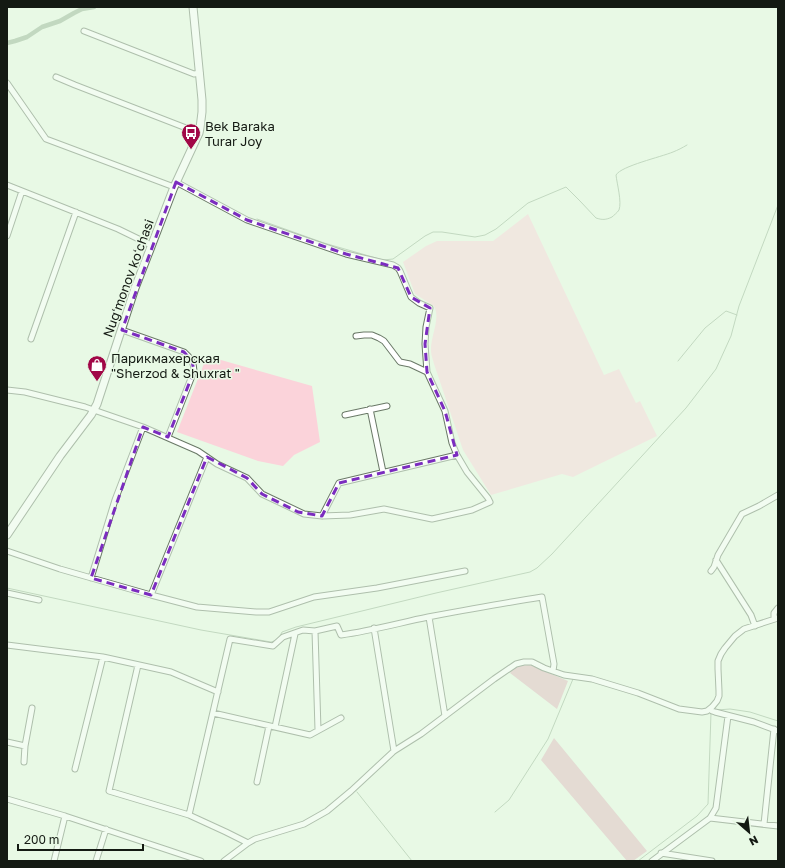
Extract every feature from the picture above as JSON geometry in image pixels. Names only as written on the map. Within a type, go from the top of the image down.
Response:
[{"type":"main road","name":"Nugʻmonov koʻchasi","points":[[7,535],[60,456],[94,410],[151,245],[175,185],[199,132],[202,106],[193,7]]},
{"type":"street","points":[[84,30],[194,74],[200,73]]},
{"type":"street","points":[[56,77],[199,132]]},
{"type":"street","points":[[7,83],[46,138],[175,185],[247,220],[346,254],[388,263],[398,268],[411,297],[430,308],[426,327],[425,344],[428,372],[445,411],[452,442],[457,455],[467,472],[490,502],[472,510],[432,519],[384,509],[350,515],[310,516],[298,512],[262,494],[247,478],[217,464],[198,451],[143,426],[94,410],[25,392],[7,390]]},
{"type":"street","points":[[7,185],[118,229],[151,245]]},
{"type":"street","points":[[7,236],[22,191]]},
{"type":"street","points":[[31,339],[76,212]]},
{"type":"street","points":[[122,330],[184,352],[189,356],[194,365],[194,371],[168,437]]},
{"type":"street","points":[[356,336],[372,335],[379,338],[384,341],[400,362],[410,364],[428,372]]},
{"type":"street","points":[[345,415],[388,406]]},
{"type":"street","points":[[370,409],[383,472]]},
{"type":"street","points":[[91,578],[111,513],[143,426]]},
{"type":"street","points":[[322,516],[339,483],[457,455]]},
{"type":"street","points":[[151,596],[206,457]]},
{"type":"street","points":[[711,571],[718,555],[742,514],[778,495]]},
{"type":"street","points":[[7,552],[151,596],[197,607],[256,612],[269,612],[314,597],[377,588],[465,571]]},
{"type":"street","points":[[716,560],[751,615],[754,626]]},
{"type":"street","points":[[7,593],[39,600]]},
{"type":"street","points":[[189,815],[230,639],[273,646],[283,637],[303,630],[315,631],[337,626],[342,635],[364,632],[374,628],[429,617],[542,597],[554,664],[553,672]]},
{"type":"street","points":[[712,711],[719,694],[718,665],[721,654],[738,634],[744,630],[776,619],[774,613],[778,608]]},
{"type":"street","points":[[429,617],[444,716]]},
{"type":"street","points":[[374,628],[394,751]]},
{"type":"street","points":[[315,631],[318,730]]},
{"type":"street","points":[[275,727],[294,634]]},
{"type":"street","points":[[7,645],[103,657],[171,672],[218,692]]},
{"type":"street","points":[[75,769],[103,657]]},
{"type":"street","points":[[224,861],[248,843],[264,836],[304,824],[320,816],[394,751],[421,734],[516,664],[527,661],[553,672],[592,679],[638,693],[679,709],[700,712],[712,711],[754,722],[776,730],[764,824]]},
{"type":"street","points":[[138,665],[109,791],[189,815],[248,843]]},
{"type":"street","points":[[24,762],[25,746],[32,708]]},
{"type":"street","points":[[213,713],[310,735],[341,718]]},
{"type":"street","points":[[652,861],[710,818],[716,808],[728,716]]},
{"type":"street","points":[[257,782],[269,726]]},
{"type":"street","points":[[7,742],[25,746]]},
{"type":"street","points":[[7,799],[106,829],[201,861]]},
{"type":"street","points":[[54,861],[65,816]]},
{"type":"street","points":[[710,818],[778,826]]},
{"type":"street","points":[[96,861],[106,829]]},
{"type":"street","points":[[661,853],[712,861]]},
{"type":"highlighted area","points":[[176,182],[247,220],[346,254],[398,268],[411,297],[430,308],[425,344],[427,372],[445,411],[457,455],[339,483],[322,516],[298,512],[262,494],[247,478],[207,457],[151,595],[91,578],[143,427],[168,437],[194,371],[192,361],[184,352],[122,330]]},
{"type":"shaded area","points":[[528,214],[604,375],[619,369],[636,403],[640,401],[657,436],[573,477],[562,474],[491,495],[463,450],[434,364],[431,346],[436,322],[436,311],[434,306],[415,294],[403,262],[426,246],[437,241],[493,241]]},
{"type":"shaded area","points":[[207,356],[312,386],[320,442],[294,455],[283,466],[258,461],[177,432]]},
{"type":"shaded area","points":[[530,665],[568,681],[557,709],[510,673],[515,666]]},
{"type":"shaded area","points":[[554,738],[647,851],[633,861],[627,861],[541,760]]},
{"type":"waterway","points":[[7,43],[27,37],[42,27],[60,21],[82,9],[94,7]]},
{"type":"waterway","points":[[257,219],[324,243],[383,260],[393,259],[433,232],[475,237],[485,235],[496,229],[528,203],[566,187],[596,218],[610,218],[619,210],[620,207],[616,175],[619,172],[625,168],[673,152],[687,145]]},
{"type":"waterway","points":[[279,638],[282,632],[296,627],[530,572],[537,568],[552,554],[686,408],[716,369],[731,336],[739,306],[778,205]]},
{"type":"waterway","points":[[678,361],[705,328],[726,311],[737,315]]},
{"type":"waterway","points":[[7,588],[201,630],[271,642],[277,640]]},
{"type":"waterway","points":[[495,812],[509,800],[548,739],[573,679]]},
{"type":"waterway","points":[[717,710],[730,709],[750,712],[778,721]]},
{"type":"waterway","points":[[638,861],[697,816],[708,804],[711,713]]},
{"type":"waterway","points":[[357,792],[412,861]]},
{"type":"place","name":"Bek Baraka Turar Joy","points":[[191,150]]},
{"type":"place","name":"Парикмахерская \"Sherzod & Shuxrat \"","points":[[97,382]]}]
